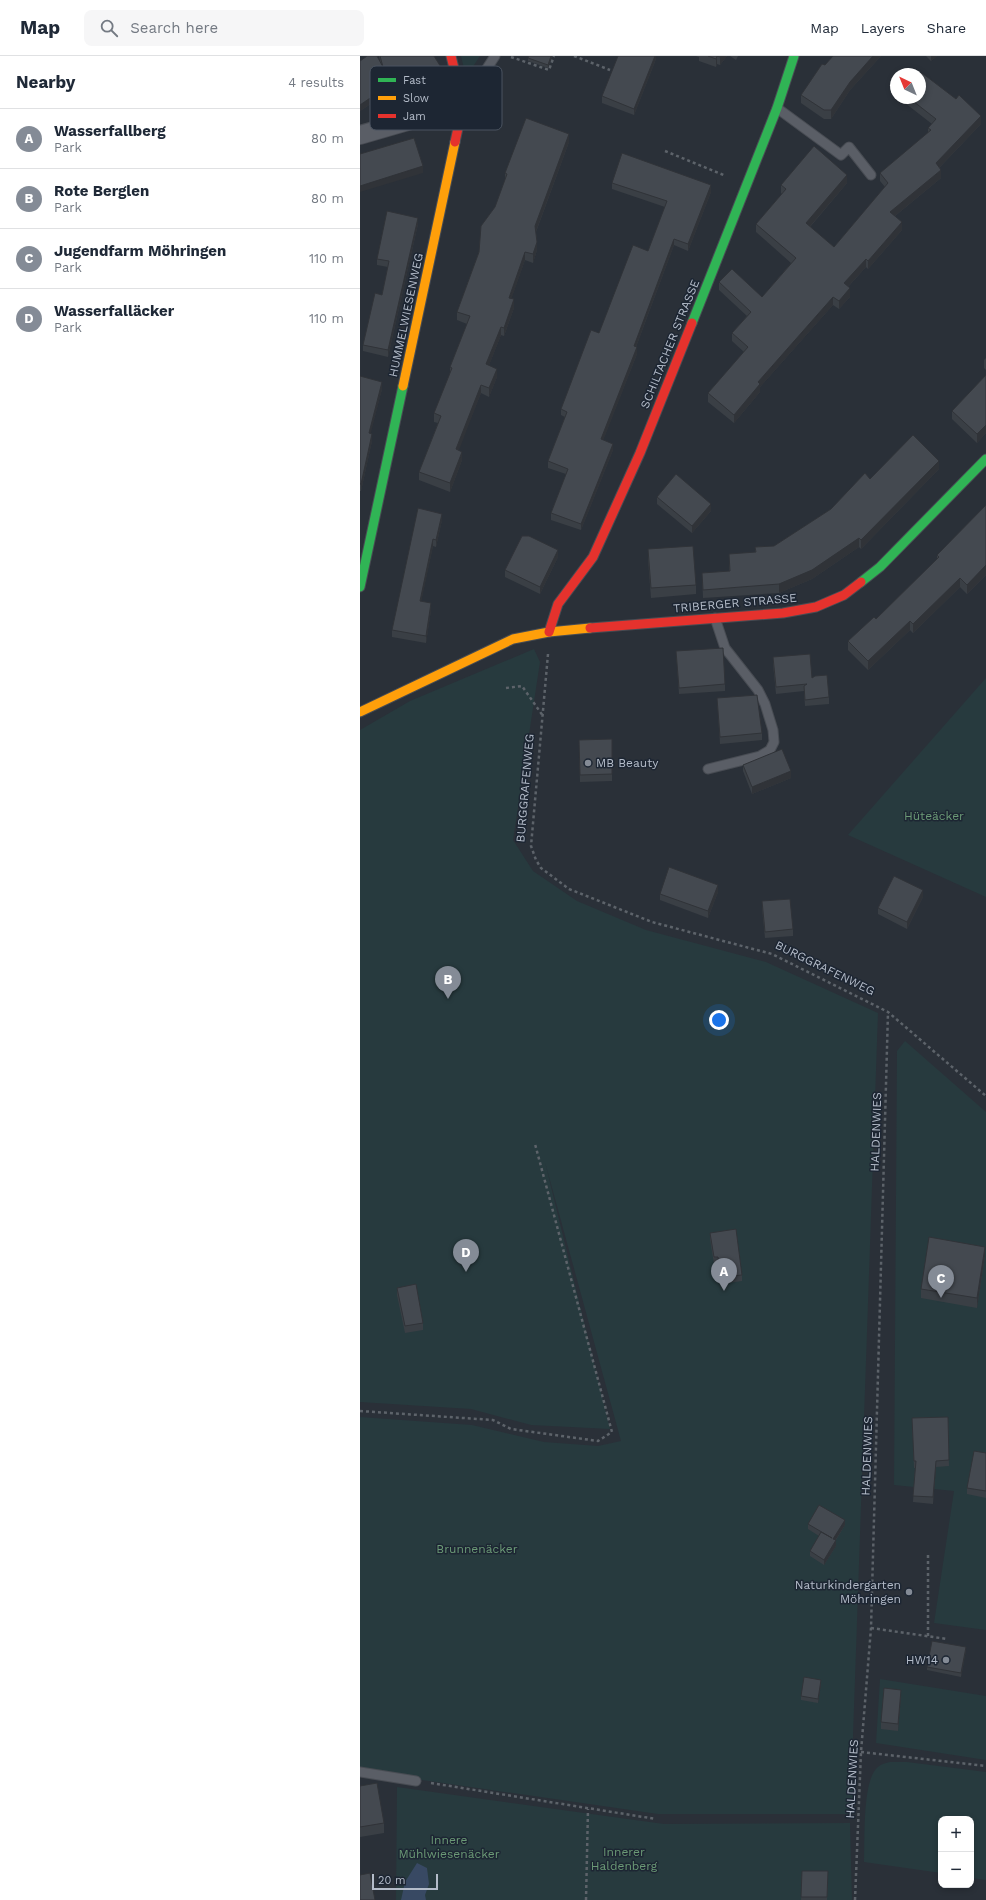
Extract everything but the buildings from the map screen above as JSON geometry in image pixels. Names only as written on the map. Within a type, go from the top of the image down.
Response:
[{"type":"street","points":[[451,56],[453,66]]},
{"type":"street","name":"SCHILTACHER STRASSE","points":[[549,632],[558,604],[593,557],[640,453],[777,108],[794,56]]},
{"type":"street","points":[[360,135],[377,130]]},
{"type":"street","name":"HUMMELWIESENWEG","points":[[360,587],[458,130]]},
{"type":"street","name":"TRIBERGER STRASSE","points":[[549,632],[714,617],[784,614],[816,607],[844,595],[880,567],[986,459]]},
{"type":"street","points":[[360,712],[512,639],[549,632]]},
{"type":"lane","name":"HUMMELWIESENWEG","points":[[488,66],[495,56]]},
{"type":"lane","points":[[777,108],[841,155],[849,147],[870,175]]},
{"type":"lane","points":[[708,769],[760,756],[770,750],[774,742],[773,730],[765,704],[758,690],[725,648],[714,617]]},
{"type":"lane","points":[[360,1772],[416,1781]]},
{"type":"path","points":[[506,56],[549,70],[554,56]]},
{"type":"path","points":[[574,56],[610,70]]},
{"type":"path","points":[[665,152],[746,184]]},
{"type":"path","name":"BURGGRAFENWEG","points":[[549,632],[531,846],[536,860],[541,868],[569,888],[652,922],[772,954],[888,1012],[986,1096]]},
{"type":"path","points":[[506,688],[522,686],[543,716]]},
{"type":"path","name":"HALDENWIES","points":[[855,1900],[861,1752],[871,1628],[888,1012]]},
{"type":"path","points":[[360,1411],[493,1420],[511,1429],[598,1441],[612,1432],[535,1144]]},
{"type":"path","points":[[928,1553],[928,1636]]},
{"type":"path","points":[[871,1628],[947,1639]]},
{"type":"path","points":[[861,1752],[986,1766]]},
{"type":"path","points":[[416,1781],[656,1819]]},
{"type":"path","points":[[586,1900],[588,1809]]},
{"type":"green space","points":[[461,56],[480,56],[473,66],[463,66]]},
{"type":"green space","name":"Brunnenäcker","points":[[534,649],[540,662],[513,840],[533,871],[577,901],[646,930],[766,962],[878,1013],[853,1737],[854,1814],[658,1814],[360,1771],[360,1417],[472,1425],[544,1442],[598,1446],[621,1441],[545,1162],[610,1429],[531,1425],[471,1409],[360,1402],[360,730],[410,701]]},
{"type":"green space","name":"Hüteäcker","points":[[986,678],[986,897],[848,835]]},
{"type":"green space","points":[[905,1041],[986,1112],[986,1630],[934,1623],[954,1491],[894,1485],[897,1051]]},
{"type":"green space","points":[[880,1679],[986,1696],[986,1760],[876,1743]]},
{"type":"green space","points":[[890,1762],[907,1762],[986,1772],[986,1880],[974,1878],[974,1816],[938,1816],[938,1873],[864,1862],[865,1811],[869,1784],[873,1774],[882,1764]]},
{"type":"green space","points":[[397,1787],[664,1824],[850,1823],[852,1900],[396,1900]]},
{"type":"water","points":[[417,1863],[427,1868],[429,1884],[425,1895],[426,1900],[401,1900],[405,1882]]},
{"type":"traffic: fast","points":[[692,323],[777,108],[794,56]]},
{"type":"traffic: fast","points":[[360,587],[403,386]]},
{"type":"traffic: fast","points":[[861,582],[880,567],[986,459]]},
{"type":"traffic: slow","points":[[403,386],[455,142]]},
{"type":"traffic: slow","points":[[360,712],[513,639],[549,632],[590,628]]},
{"type":"traffic: jam","points":[[451,56],[453,66]]},
{"type":"traffic: jam","points":[[455,142],[458,130]]},
{"type":"traffic: jam","points":[[549,632],[558,604],[593,557],[640,453],[692,323]]},
{"type":"traffic: jam","points":[[590,628],[783,613],[816,607],[844,595],[861,582]]},
{"type":"place","name":"MB Beauty","points":[[588,763]]},
{"type":"place","name":"Rote Berglen","points":[[448,999]]},
{"type":"place","name":"Wasserfalläcker","points":[[466,1272]]},
{"type":"place","name":"Wasserfallberg","points":[[724,1291]]},
{"type":"place","name":"Jugendfarm Möhringen","points":[[941,1298]]},
{"type":"place","name":"Naturkindergarten Möhringen","points":[[909,1592]]},
{"type":"place","name":"HW14","points":[[946,1660]]},
{"type":"park label","name":"Innere Mühlwiesenäcker","points":[[449,1847]]},
{"type":"park label","name":"Innerer Haldenberg","points":[[624,1859]]}]
